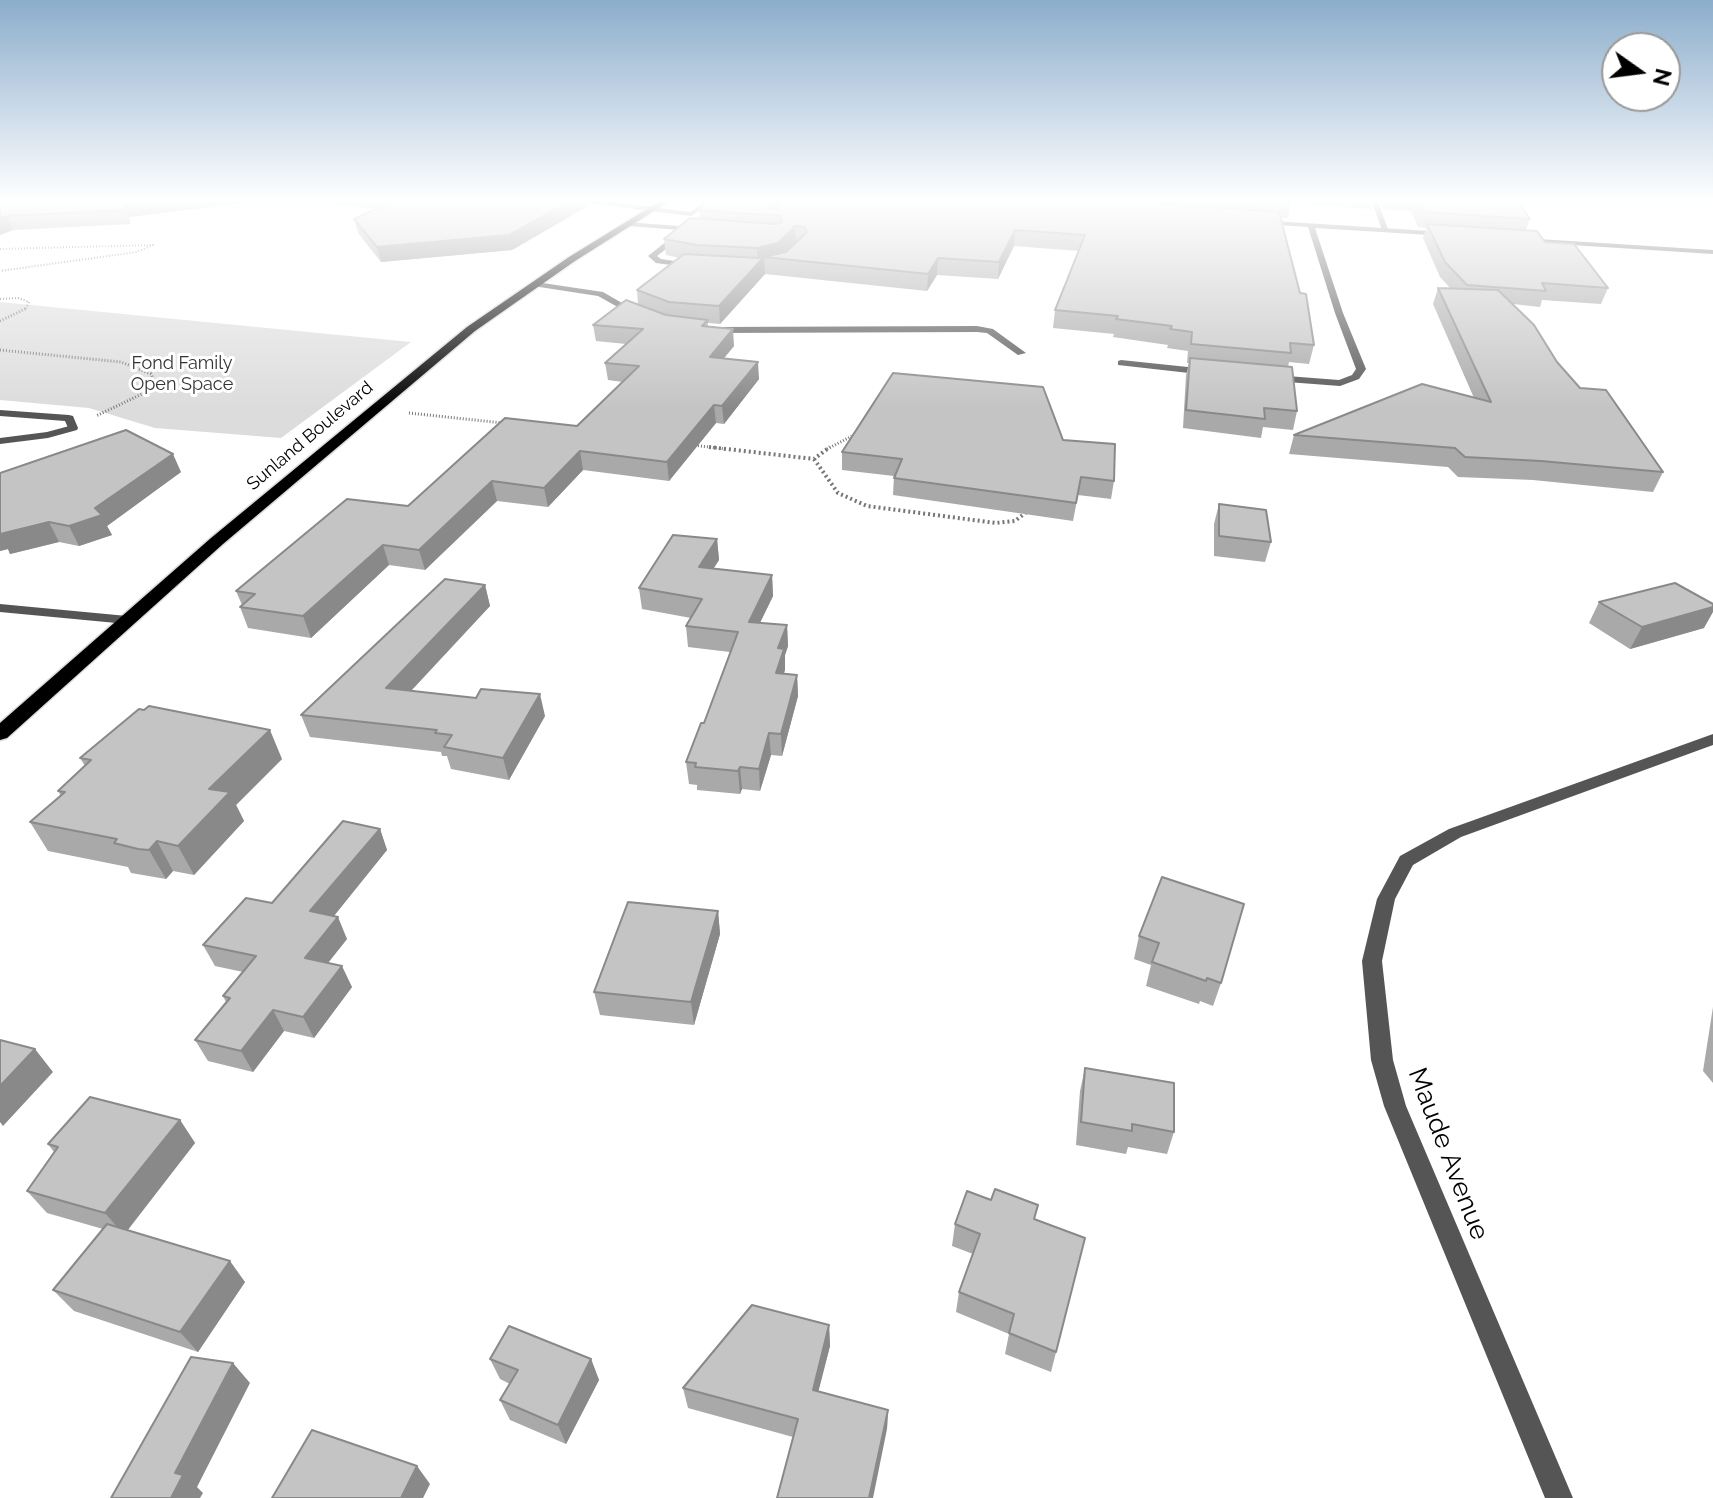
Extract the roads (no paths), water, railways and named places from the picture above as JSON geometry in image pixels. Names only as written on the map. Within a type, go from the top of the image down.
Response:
[{"type":"main road","name":"Sunland Boulevard","points":[[0,734],[127,620],[373,409],[471,329],[559,269]]},
{"type":"street","points":[[1265,377],[1340,383],[1359,374],[1360,363],[1343,324],[1325,269]]},
{"type":"street","points":[[536,284],[600,294],[648,318]]},
{"type":"street","points":[[707,330],[977,329],[990,331],[1021,353]]},
{"type":"street","points":[[1121,363],[1217,372]]},
{"type":"street","points":[[0,413],[69,418],[73,428],[48,435],[0,441]]},
{"type":"street","points":[[0,608],[127,620]]},
{"type":"street","name":"Maude Avenue","points":[[1559,1498],[1395,1106],[1382,1060],[1372,961],[1386,899],[1406,861],[1455,833],[1713,739]]},
{"type":"park label","name":"Fond Family Open Space","points":[[182,374]]}]
